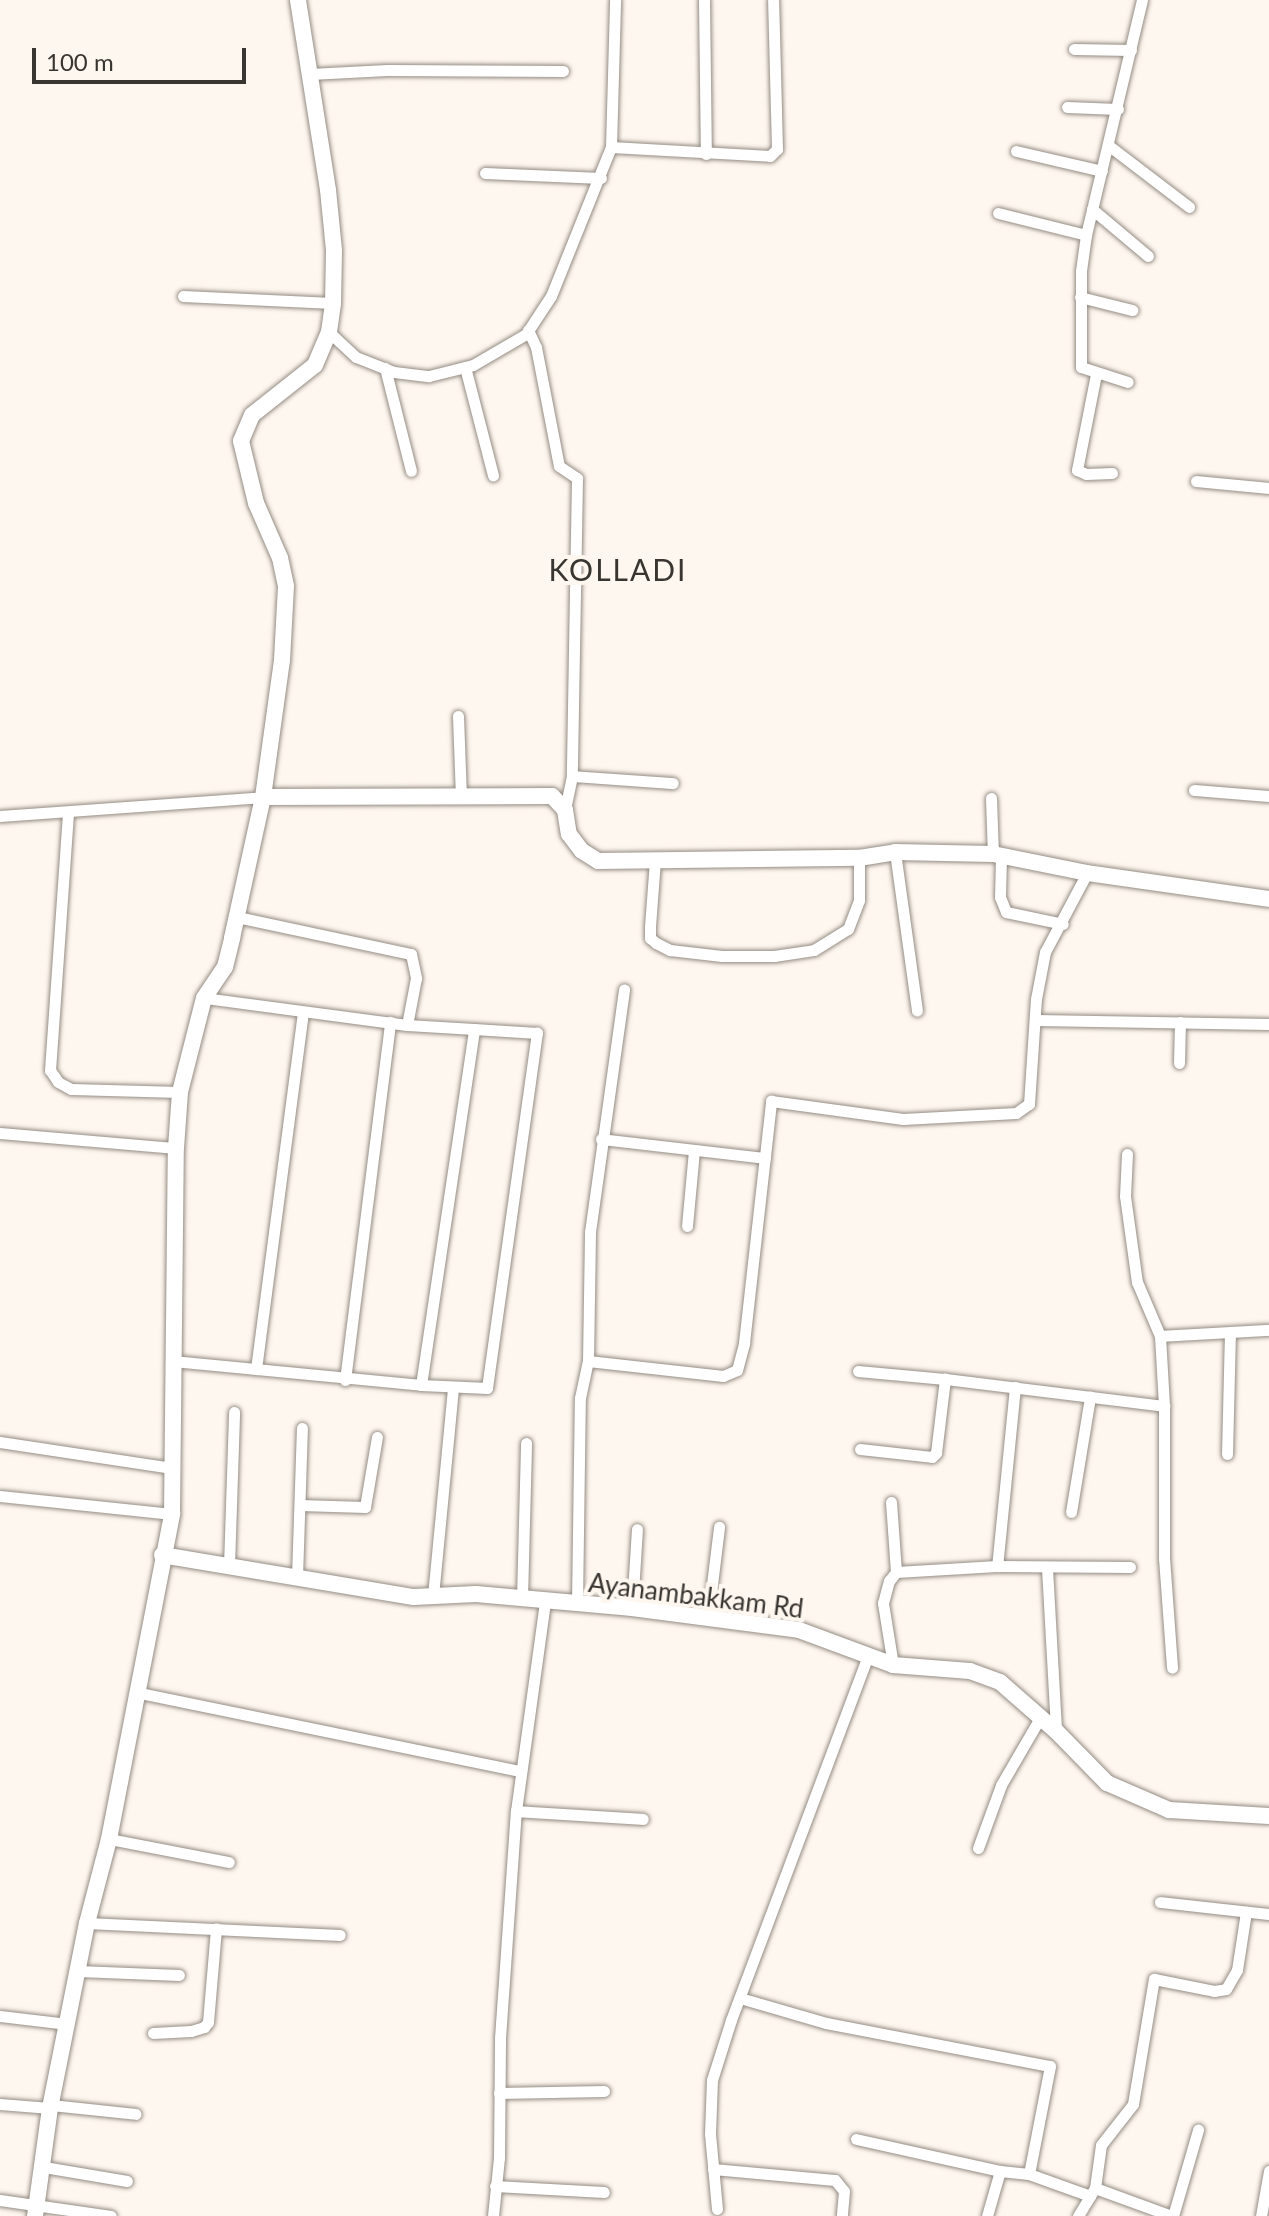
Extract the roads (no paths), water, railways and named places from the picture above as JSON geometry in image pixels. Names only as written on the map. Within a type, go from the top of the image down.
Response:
[{"type":"street","points":[[36,2212],[50,2107],[87,1923],[109,1839],[135,1692],[172,1514],[176,1148],[180,1092],[204,998],[225,967],[237,917],[263,797],[282,660],[286,586],[280,558],[256,503],[241,441],[252,415],[315,365],[329,332],[333,303],[334,250],[298,0]]},
{"type":"street","points":[[329,332],[356,357],[385,368],[429,376],[465,367],[503,349],[528,330],[551,296],[611,147],[615,0]]},
{"type":"street","points":[[704,0],[706,154]]},
{"type":"street","points":[[611,147],[770,156],[777,149],[773,0]]},
{"type":"street","points":[[1128,382],[1084,370],[1080,362],[1080,297],[1086,235],[1142,0]]},
{"type":"street","points":[[1074,49],[1131,50]]},
{"type":"street","points":[[310,74],[387,70],[563,71]]},
{"type":"street","points":[[1067,107],[1118,109]]},
{"type":"street","points":[[1108,145],[1189,207]]},
{"type":"street","points":[[1016,151],[1102,171]]},
{"type":"street","points":[[485,173],[601,178]]},
{"type":"street","points":[[1092,209],[1148,256]]},
{"type":"street","points":[[998,213],[1086,235]]},
{"type":"street","points":[[183,296],[333,303]]},
{"type":"street","points":[[1080,297],[1132,310]]},
{"type":"street","points":[[528,330],[536,347],[559,466],[577,478],[572,776],[565,810],[569,834],[582,851],[598,861],[859,858],[895,852],[997,855],[1087,873],[1269,899]]},
{"type":"street","points":[[465,367],[493,475]]},
{"type":"street","points":[[385,368],[411,471]]},
{"type":"street","points":[[1096,374],[1077,470],[1086,474],[1112,473]]},
{"type":"street","points":[[1196,481],[1269,488]]},
{"type":"street","points":[[458,716],[461,798]]},
{"type":"street","points":[[572,776],[673,783]]},
{"type":"street","points":[[1194,790],[1269,796]]},
{"type":"street","points":[[0,816],[263,797],[552,796],[565,810]]},
{"type":"street","points":[[991,798],[1000,897],[1006,912],[1063,924]]},
{"type":"street","points":[[68,813],[50,1070],[58,1082],[71,1089],[180,1092]]},
{"type":"street","points":[[895,852],[917,1010]]},
{"type":"street","points":[[655,860],[650,938],[656,943],[670,950],[722,956],[774,956],[814,950],[848,929],[859,900],[859,858]]},
{"type":"street","points":[[588,1361],[723,1376],[737,1370],[744,1343],[771,1101],[903,1119],[1016,1113],[1029,1104],[1045,952],[1063,924],[1087,873]]},
{"type":"street","points":[[237,917],[411,954],[416,978],[407,1025]]},
{"type":"street","points":[[577,1604],[580,1398],[588,1361],[590,1232],[624,989]]},
{"type":"street","points":[[173,1361],[345,1380],[487,1388],[537,1033],[407,1025],[204,998]]},
{"type":"street","points":[[256,1369],[303,1012]]},
{"type":"street","points":[[1036,1020],[1269,1024]]},
{"type":"street","points":[[345,1380],[390,1022]]},
{"type":"street","points":[[1179,1063],[1180,1022]]},
{"type":"street","points":[[421,1385],[474,1029]]},
{"type":"street","points":[[0,1133],[176,1148]]},
{"type":"street","points":[[601,1139],[765,1158]]},
{"type":"street","points":[[687,1226],[694,1150]]},
{"type":"street","points":[[1127,1154],[1125,1196],[1137,1282],[1160,1336],[1164,1406],[1164,1558],[1172,1668]]},
{"type":"street","points":[[1160,1336],[1269,1330]]},
{"type":"street","points":[[1227,1454],[1230,1334]]},
{"type":"street","points":[[858,1371],[1164,1406]]},
{"type":"street","points":[[860,1449],[932,1457],[936,1453],[945,1379]]},
{"type":"street","points":[[997,1566],[1015,1387]]},
{"type":"street","points":[[433,1596],[453,1388]]},
{"type":"street","points":[[1071,1512],[1090,1397]]},
{"type":"street","points":[[229,1566],[234,1412]]},
{"type":"street","points":[[297,1577],[302,1428]]},
{"type":"street","points":[[300,1505],[365,1507],[377,1437]]},
{"type":"street","points":[[0,1442],[172,1468]]},
{"type":"street","points":[[522,1599],[526,1443]]},
{"type":"street","points":[[0,1496],[172,1514]]},
{"type":"street","points":[[891,1502],[896,1572],[889,1581],[883,1603],[893,1665]]},
{"type":"street","points":[[708,1617],[719,1527]]},
{"type":"street","points":[[632,1608],[637,1529]]},
{"type":"street","name":"Ayanambakkam Rd","points":[[162,1555],[414,1597],[476,1594],[632,1608],[799,1630],[893,1665],[970,1671],[1000,1682],[1056,1731],[1107,1783],[1169,1810],[1269,1816]]},
{"type":"street","points":[[896,1572],[997,1566],[1130,1567]]},
{"type":"street","points":[[1047,1568],[1056,1731]]},
{"type":"street","points":[[493,2216],[499,2158],[500,2038],[516,1811],[545,1601]]},
{"type":"street","points":[[717,2209],[713,2169],[712,2080],[868,1656]]},
{"type":"street","points":[[135,1692],[521,1771]]},
{"type":"street","points":[[978,1848],[1001,1785],[1040,1718]]},
{"type":"street","points":[[516,1811],[643,1819]]},
{"type":"street","points":[[109,1839],[229,1862]]},
{"type":"street","points":[[1160,1902],[1269,1914]]},
{"type":"street","points":[[1078,2216],[1092,2192],[1101,2145],[1133,2104],[1154,1979],[1214,1991],[1226,1989],[1237,1970],[1246,1912]]},
{"type":"street","points":[[87,1923],[340,1935]]},
{"type":"street","points":[[153,2033],[191,2031],[208,2022],[216,1928]]},
{"type":"street","points":[[78,1971],[179,1975]]},
{"type":"street","points":[[740,1998],[826,2023],[1050,2066],[1029,2174]]},
{"type":"street","points":[[0,2016],[68,2024]]},
{"type":"street","points":[[499,2093],[604,2091]]},
{"type":"street","points":[[0,2104],[136,2114]]},
{"type":"street","points":[[856,2139],[1000,2171],[1029,2174],[1173,2216],[1198,2130]]},
{"type":"street","points":[[44,2167],[127,2181]]},
{"type":"street","points":[[713,2169],[835,2180],[844,2191],[842,2216]]},
{"type":"street","points":[[987,2216],[1000,2171]]},
{"type":"street","points":[[1261,2216],[1269,2171]]},
{"type":"street","points":[[495,2186],[604,2192]]},
{"type":"street","points":[[0,2200],[36,2212],[111,2216]]},
{"type":"district","name":"KOLLADI","points":[[618,569]]}]
